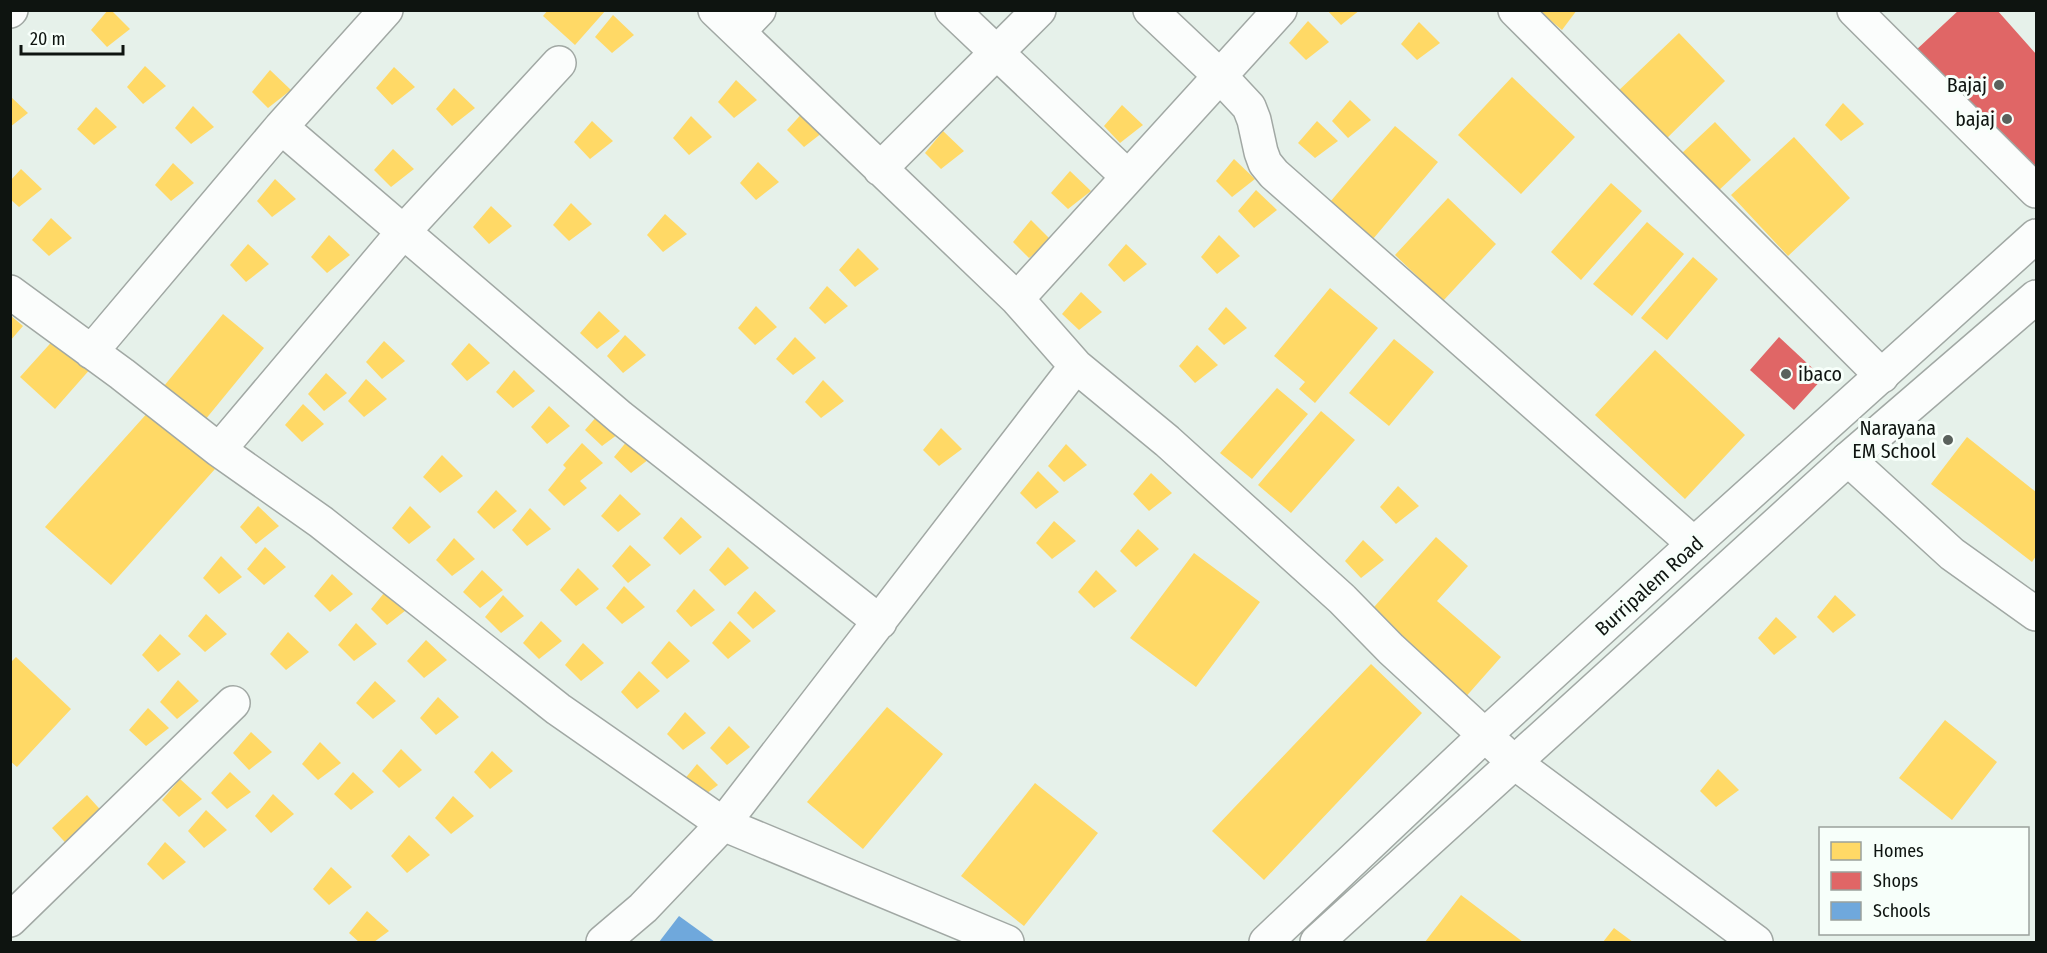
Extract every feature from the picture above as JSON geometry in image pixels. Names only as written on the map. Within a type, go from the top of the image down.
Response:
[{"type":"street","points":[[91,352],[281,127],[386,10]]},
{"type":"street","points":[[952,10],[1128,177]]},
{"type":"street","points":[[880,169],[1039,10]]},
{"type":"street","points":[[1150,10],[1220,76],[1249,107],[1265,163],[1274,174],[1695,544]]},
{"type":"street","points":[[1017,299],[1280,10]]},
{"type":"street","points":[[1515,10],[1882,376]]},
{"type":"street","points":[[1854,10],[2037,191]]},
{"type":"street","points":[[737,18],[880,169],[1017,299],[1076,366],[1167,441],[1333,591],[1391,649],[1515,762],[1756,942]]},
{"type":"street","points":[[219,450],[404,231],[559,63]]},
{"type":"street","points":[[281,127],[620,417],[879,622]]},
{"type":"street","name":"Burripalem Road","points":[[1266,942],[1485,735],[2037,236]]},
{"type":"street","points":[[10,292],[219,450],[321,522],[558,709],[723,824],[1006,942]]},
{"type":"street","name":"Burripalem Road","points":[[1317,942],[1848,459],[2037,297]]},
{"type":"street","points":[[603,942],[643,908],[723,824],[1076,366]]},
{"type":"street","points":[[1848,459],[1952,554],[2037,614]]},
{"type":"street","points":[[10,920],[233,703]]},
{"type":"building: Homes","points":[[108,10],[111,10],[130,29],[107,47],[91,30]]},
{"type":"building: Homes","points":[[548,10],[606,10],[575,45],[543,16]]},
{"type":"building: Homes","points":[[1327,10],[1360,10],[1341,25]]},
{"type":"building: Homes","points":[[1538,10],[1577,10],[1562,30]]},
{"type":"building: Homes","points":[[613,15],[634,35],[612,53],[595,37]]},
{"type":"building: Homes","points":[[1308,21],[1329,42],[1306,60],[1289,43]]},
{"type":"building: Homes","points":[[1419,22],[1440,43],[1417,60],[1401,44]]},
{"type":"building: Homes","points":[[1679,33],[1725,81],[1662,143],[1615,94]]},
{"type":"building: Homes","points":[[145,66],[166,86],[143,104],[127,87]]},
{"type":"building: Homes","points":[[394,67],[415,87],[392,105],[376,88]]},
{"type":"building: Homes","points":[[270,70],[291,90],[268,108],[252,92]]},
{"type":"building: Homes","points":[[1512,77],[1575,137],[1521,194],[1458,135]]},
{"type":"building: Homes","points":[[736,80],[757,100],[734,118],[718,102]]},
{"type":"building: Homes","points":[[454,88],[475,108],[452,126],[436,109]]},
{"type":"building: Homes","points":[[10,96],[28,113],[10,127]]},
{"type":"building: Homes","points":[[1350,100],[1371,120],[1348,138],[1332,121]]},
{"type":"building: Homes","points":[[1843,103],[1864,124],[1841,141],[1825,125]]},
{"type":"building: Homes","points":[[1122,105],[1143,125],[1120,143],[1104,126]]},
{"type":"building: Homes","points":[[193,106],[214,127],[191,144],[175,128]]},
{"type":"building: Homes","points":[[96,107],[117,127],[94,145],[77,129]]},
{"type":"building: Homes","points":[[806,109],[827,129],[804,147],[787,130]]},
{"type":"building: Homes","points":[[691,116],[712,137],[689,155],[673,138]]},
{"type":"building: Homes","points":[[592,121],[613,141],[590,159],[574,142]]},
{"type":"building: Homes","points":[[1317,121],[1338,141],[1315,158],[1298,143]]},
{"type":"building: Homes","points":[[1715,122],[1751,160],[1717,192],[1681,154]]},
{"type":"building: Homes","points":[[1395,126],[1438,162],[1373,239],[1330,202]]},
{"type":"building: Homes","points":[[943,131],[964,151],[941,169],[925,153]]},
{"type":"building: Homes","points":[[1794,137],[1850,198],[1788,256],[1731,195]]},
{"type":"building: Homes","points":[[393,149],[414,169],[391,187],[374,170]]},
{"type":"building: Homes","points":[[1234,159],[1255,179],[1232,197],[1216,181]]},
{"type":"building: Homes","points":[[758,162],[779,182],[756,200],[740,183]]},
{"type":"building: Homes","points":[[173,163],[194,183],[171,201],[155,185]]},
{"type":"building: Homes","points":[[21,169],[42,189],[19,207],[10,199],[10,181]]},
{"type":"building: Homes","points":[[1070,171],[1091,191],[1068,209],[1051,193]]},
{"type":"building: Homes","points":[[275,179],[296,199],[272,217],[257,201]]},
{"type":"building: Homes","points":[[1611,183],[1642,211],[1581,280],[1551,252]]},
{"type":"building: Homes","points":[[1256,190],[1277,210],[1254,228],[1238,211]]},
{"type":"building: Homes","points":[[1448,198],[1496,244],[1443,301],[1395,255]]},
{"type":"building: Homes","points":[[571,203],[592,224],[569,241],[553,225]]},
{"type":"building: Homes","points":[[491,206],[512,226],[489,244],[473,227]]},
{"type":"building: Homes","points":[[665,214],[687,234],[663,252],[647,235]]},
{"type":"building: Homes","points":[[51,218],[72,238],[49,256],[32,240]]},
{"type":"building: Homes","points":[[1031,220],[1052,241],[1029,258],[1013,242]]},
{"type":"building: Homes","points":[[1647,222],[1684,254],[1632,316],[1593,284]]},
{"type":"building: Homes","points":[[329,235],[350,255],[327,273],[311,257]]},
{"type":"building: Homes","points":[[1219,235],[1240,256],[1217,274],[1201,257]]},
{"type":"building: Homes","points":[[248,244],[269,264],[246,282],[230,265]]},
{"type":"building: Homes","points":[[1126,244],[1147,264],[1124,282],[1108,265]]},
{"type":"building: Homes","points":[[858,248],[879,269],[855,287],[839,270]]},
{"type":"building: Homes","points":[[1693,257],[1718,279],[1667,340],[1641,318]]},
{"type":"building: Homes","points":[[827,286],[848,306],[825,324],[809,308]]},
{"type":"building: Homes","points":[[1330,288],[1378,328],[1315,403],[1299,389],[1305,382],[1274,356]]},
{"type":"building: Homes","points":[[1081,292],[1102,312],[1079,330],[1062,314]]},
{"type":"building: Homes","points":[[756,306],[777,327],[755,345],[738,328]]},
{"type":"building: Homes","points":[[1226,307],[1247,328],[1224,345],[1208,329]]},
{"type":"building: Homes","points":[[599,311],[620,331],[597,349],[580,333]]},
{"type":"building: Homes","points":[[223,314],[264,348],[205,420],[164,386]]},
{"type":"building: Homes","points":[[10,315],[23,326],[10,341]]},
{"type":"building: Homes","points":[[625,335],[646,355],[623,373],[607,356]]},
{"type":"building: Homes","points":[[57,336],[92,367],[55,409],[20,377]]},
{"type":"building: Homes","points":[[795,337],[816,358],[793,375],[776,359]]},
{"type":"building: Homes","points":[[1394,339],[1434,372],[1389,426],[1349,393]]},
{"type":"building: Homes","points":[[384,341],[405,361],[382,379],[366,362]]},
{"type":"building: Homes","points":[[469,343],[490,363],[467,381],[451,364]]},
{"type":"building: Homes","points":[[1197,345],[1218,365],[1195,383],[1179,366]]},
{"type":"building: Homes","points":[[1655,350],[1745,435],[1685,499],[1595,415]]},
{"type":"building: Homes","points":[[514,370],[535,391],[513,408],[496,392]]},
{"type":"building: Homes","points":[[326,373],[347,393],[324,411],[308,394]]},
{"type":"building: Homes","points":[[366,379],[387,399],[364,417],[348,401]]},
{"type":"building: Homes","points":[[823,380],[844,401],[821,418],[805,402]]},
{"type":"building: Homes","points":[[1277,388],[1308,414],[1252,479],[1220,453]]},
{"type":"building: Homes","points":[[303,404],[324,424],[302,442],[285,425]]},
{"type":"building: Homes","points":[[549,406],[570,426],[547,444],[531,427]]},
{"type":"building: Homes","points":[[604,408],[625,429],[602,446],[585,430]]},
{"type":"building: Homes","points":[[150,410],[215,469],[111,585],[45,527]]},
{"type":"building: Homes","points":[[1321,411],[1355,440],[1291,513],[1258,485]]},
{"type":"building: Homes","points":[[941,428],[962,449],[939,466],[923,450]]},
{"type":"building: Homes","points":[[632,435],[653,456],[631,473],[614,457]]},
{"type":"building: Homes","points":[[1967,437],[2036,492],[2036,556],[2032,562],[1931,484]]},
{"type":"building: Homes","points":[[582,443],[603,463],[580,481],[587,488],[564,506],[548,490],[566,468],[563,465]]},
{"type":"building: Homes","points":[[1066,444],[1087,465],[1064,482],[1048,466]]},
{"type":"building: Homes","points":[[442,455],[463,476],[440,493],[423,477]]},
{"type":"building: Homes","points":[[1038,471],[1059,492],[1036,509],[1020,493]]},
{"type":"building: Homes","points":[[1151,473],[1172,493],[1149,511],[1133,494]]},
{"type":"building: Homes","points":[[1398,486],[1419,506],[1396,524],[1380,507]]},
{"type":"building: Homes","points":[[496,490],[517,511],[494,529],[477,512]]},
{"type":"building: Homes","points":[[620,494],[641,514],[618,532],[601,516]]},
{"type":"building: Homes","points":[[258,506],[279,526],[256,544],[240,527]]},
{"type":"building: Homes","points":[[410,506],[431,527],[409,544],[392,528]]},
{"type":"building: Homes","points":[[530,508],[551,529],[527,546],[512,530]]},
{"type":"building: Homes","points":[[681,517],[702,537],[680,555],[663,538]]},
{"type":"building: Homes","points":[[1054,521],[1076,541],[1052,559],[1036,543]]},
{"type":"building: Homes","points":[[1138,529],[1159,549],[1136,567],[1120,551]]},
{"type":"building: Homes","points":[[1436,537],[1468,566],[1437,601],[1501,657],[1463,700],[1367,615]]},
{"type":"building: Homes","points":[[454,538],[475,559],[452,576],[436,560]]},
{"type":"building: Homes","points":[[1363,540],[1384,560],[1361,578],[1345,561]]},
{"type":"building: Homes","points":[[630,545],[651,565],[628,583],[612,566]]},
{"type":"building: Homes","points":[[265,547],[286,567],[264,585],[247,569]]},
{"type":"building: Homes","points":[[728,547],[749,568],[725,586],[709,570]]},
{"type":"building: Homes","points":[[1194,553],[1260,602],[1196,687],[1130,638]]},
{"type":"building: Homes","points":[[221,556],[242,577],[219,594],[203,578]]},
{"type":"building: Homes","points":[[578,568],[599,589],[576,606],[560,590]]},
{"type":"building: Homes","points":[[482,570],[503,590],[480,608],[463,592]]},
{"type":"building: Homes","points":[[1096,570],[1117,591],[1094,608],[1078,592]]},
{"type":"building: Homes","points":[[332,574],[353,594],[330,612],[314,596]]},
{"type":"building: Homes","points":[[624,586],[645,607],[622,624],[606,608]]},
{"type":"building: Homes","points":[[389,587],[410,607],[387,625],[371,609]]},
{"type":"building: Homes","points":[[694,589],[715,610],[691,627],[676,611]]},
{"type":"building: Homes","points":[[755,591],[776,611],[753,629],[737,613]]},
{"type":"building: Homes","points":[[503,595],[524,616],[501,633],[485,617]]},
{"type":"building: Homes","points":[[1835,595],[1856,615],[1833,633],[1817,617]]},
{"type":"building: Homes","points":[[206,614],[227,634],[205,652],[188,636]]},
{"type":"building: Homes","points":[[1776,617],[1797,637],[1774,655],[1758,638]]},
{"type":"building: Homes","points":[[541,621],[562,641],[539,659],[523,643]]},
{"type":"building: Homes","points":[[730,621],[751,641],[728,659],[712,643]]},
{"type":"building: Homes","points":[[356,623],[377,644],[354,661],[338,645]]},
{"type":"building: Homes","points":[[288,632],[309,652],[286,670],[270,654]]},
{"type":"building: Homes","points":[[160,634],[181,654],[158,672],[142,655]]},
{"type":"building: Homes","points":[[426,640],[447,660],[424,678],[407,661]]},
{"type":"building: Homes","points":[[669,641],[690,661],[667,679],[651,663]]},
{"type":"building: Homes","points":[[583,643],[604,663],[581,681],[565,665]]},
{"type":"building: Homes","points":[[16,657],[71,709],[17,767],[10,761],[10,663]]},
{"type":"building: Homes","points":[[1371,664],[1422,713],[1264,880],[1212,831]]},
{"type":"building: Homes","points":[[639,671],[660,691],[637,709],[621,692]]},
{"type":"building: Homes","points":[[178,680],[199,701],[177,719],[160,702]]},
{"type":"building: Homes","points":[[375,681],[396,701],[373,719],[356,703]]},
{"type":"building: Homes","points":[[438,697],[459,717],[436,735],[420,718]]},
{"type":"building: Homes","points":[[887,707],[943,754],[863,849],[807,802]]},
{"type":"building: Homes","points":[[148,708],[169,728],[146,746],[129,730]]},
{"type":"building: Homes","points":[[685,712],[706,733],[683,750],[667,734]]},
{"type":"building: Homes","points":[[1945,720],[1997,762],[1952,820],[1899,778]]},
{"type":"building: Homes","points":[[729,726],[750,747],[727,765],[710,748]]},
{"type":"building: Homes","points":[[251,732],[272,752],[249,770],[233,753]]},
{"type":"building: Homes","points":[[320,742],[341,763],[318,780],[302,764]]},
{"type":"building: Homes","points":[[401,749],[422,770],[399,788],[382,771]]},
{"type":"building: Homes","points":[[492,751],[513,771],[490,789],[474,772]]},
{"type":"building: Homes","points":[[697,764],[718,785],[695,802],[679,786]]},
{"type":"building: Homes","points":[[1718,769],[1739,790],[1716,807],[1700,791]]},
{"type":"building: Homes","points":[[230,772],[251,792],[227,809],[211,793]]},
{"type":"building: Homes","points":[[353,772],[374,792],[351,810],[334,794]]},
{"type":"building: Homes","points":[[180,779],[202,799],[179,817],[162,800]]},
{"type":"building: Homes","points":[[1035,783],[1098,833],[1024,926],[961,876]]},
{"type":"building: Homes","points":[[273,794],[294,814],[271,833],[255,816]]},
{"type":"building: Homes","points":[[87,795],[107,817],[72,850],[52,828]]},
{"type":"building: Homes","points":[[453,796],[474,816],[451,834],[435,818]]},
{"type":"building: Homes","points":[[206,810],[227,830],[204,848],[188,831]]},
{"type":"building: Homes","points":[[409,835],[430,855],[407,873],[391,856]]},
{"type":"building: Homes","points":[[165,842],[186,862],[163,880],[147,864]]},
{"type":"building: Homes","points":[[331,867],[352,887],[329,905],[313,889]]},
{"type":"building: Homes","points":[[1461,895],[1523,942],[1425,942]]},
{"type":"building: Homes","points":[[367,911],[389,931],[374,942],[359,942],[349,933]]},
{"type":"building: Homes","points":[[1614,928],[1633,942],[1603,942]]},
{"type":"building: Shops","name":"bajaj","points":[[1959,10],[1997,10],[2036,54],[2036,184],[1915,51]]},
{"type":"building: Shops","name":"ibaco","points":[[1779,337],[1823,378],[1794,410],[1750,370]]},
{"type":"building: Schools","points":[[679,916],[715,942],[659,942]]},
{"type":"place","name":"Bajaj","points":[[1999,85]]},
{"type":"place","name":"bajaj","points":[[2007,119]]},
{"type":"place","name":"ibaco","points":[[1786,374]]},
{"type":"place","name":"Narayana EM School","points":[[1948,440]]}]
